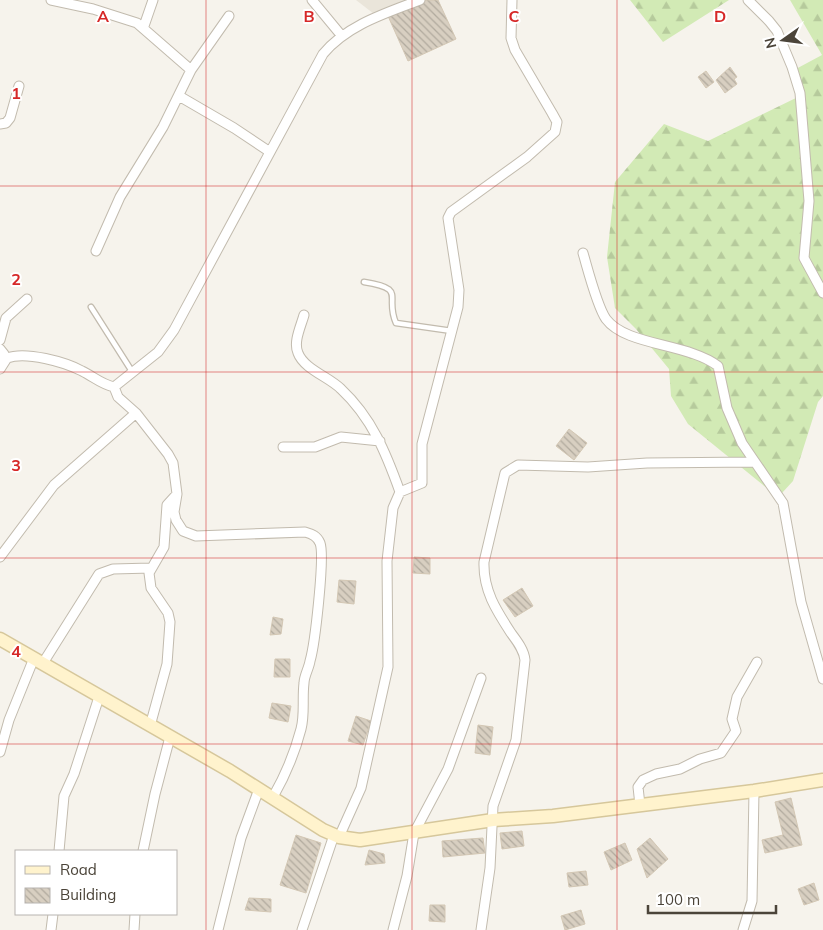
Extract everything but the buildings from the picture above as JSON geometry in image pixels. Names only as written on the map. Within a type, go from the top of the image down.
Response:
[{"type":"street","points":[[51,0],[128,19],[147,29],[191,70]]},
{"type":"street","points":[[147,29],[153,0]]},
{"type":"street","points":[[312,0],[342,35]]},
{"type":"street","points":[[114,387],[158,352],[174,330],[323,54],[342,35],[420,0]]},
{"type":"street","points":[[302,930],[336,836],[360,788],[388,667],[387,560],[393,508],[400,492],[422,483],[422,444],[458,307],[458,290],[448,218],[452,212],[527,157],[555,132],[556,122],[552,113],[515,50],[511,38],[512,0]]},
{"type":"street","points":[[748,0],[777,31],[792,67],[800,93],[810,201],[804,258],[823,293]]},
{"type":"street","points":[[96,251],[120,196],[179,96],[191,70],[229,16]]},
{"type":"street","points":[[0,124],[6,123],[10,118],[19,86]]},
{"type":"street","points":[[179,96],[234,128],[270,152]]},
{"type":"street","points":[[583,253],[604,316],[612,326],[636,337],[679,348],[718,366],[733,424],[753,462],[783,503],[802,602],[823,679]]},
{"type":"street","points":[[0,340],[6,318],[27,299]]},
{"type":"street","points":[[304,315],[296,346],[298,354],[303,362],[342,390],[363,413],[380,441],[400,492]]},
{"type":"street","points":[[0,349],[4,354],[2,365]]},
{"type":"street","points":[[2,365],[14,356],[60,362],[84,372],[100,383],[114,387]]},
{"type":"street","points":[[114,387],[118,397],[136,413],[168,454],[172,463],[178,494],[174,512],[176,520],[189,535],[305,532],[316,536],[321,546],[319,604],[311,660],[304,682],[302,726],[296,746],[273,797]]},
{"type":"street","points":[[0,557],[54,485],[136,413]]},
{"type":"street","points":[[283,447],[315,447],[341,437],[380,441]]},
{"type":"street","points":[[480,930],[490,868],[496,797],[516,740],[525,660],[523,651],[499,614],[488,592],[484,575],[484,562],[505,473],[518,465],[588,467],[647,463],[753,462]]},
{"type":"street","points":[[150,726],[167,664],[170,622],[168,613],[151,588],[149,579],[151,568],[164,547],[167,505],[178,494]]},
{"type":"street","points":[[0,752],[9,720],[39,660],[100,574],[113,569],[151,568]]},
{"type":"street","points":[[0,638],[260,789],[336,836],[360,840],[493,820],[552,816],[754,791],[823,780]]},
{"type":"street","points":[[640,805],[638,787],[643,780],[656,774],[680,769],[724,750],[736,731],[732,716],[737,697],[757,662]]},
{"type":"street","points":[[393,930],[405,885],[414,833],[448,769],[481,678]]},
{"type":"street","points":[[59,850],[64,796],[100,697]]},
{"type":"street","points":[[143,850],[170,737]]},
{"type":"street","points":[[218,930],[241,838],[260,789]]},
{"type":"street","points":[[743,930],[752,901],[754,791]]},
{"type":"street","points":[[51,930],[53,915]]},
{"type":"street","points":[[134,930],[135,915]]},
{"type":"lane","points":[[364,282],[384,286],[389,289],[393,297],[393,317],[396,323],[452,331]]},
{"type":"lane","points":[[91,307],[133,372]]},
{"type":"shaded area","points":[[356,0],[418,0],[378,17]]},
{"type":"green space","points":[[630,0],[729,0],[663,42]]},
{"type":"green space","points":[[790,0],[823,0],[823,396],[818,402],[793,481],[782,493],[768,489],[688,424],[671,396],[669,369],[636,329],[615,308],[607,257],[615,182],[664,124],[708,141],[800,96],[794,70],[822,55]]}]
